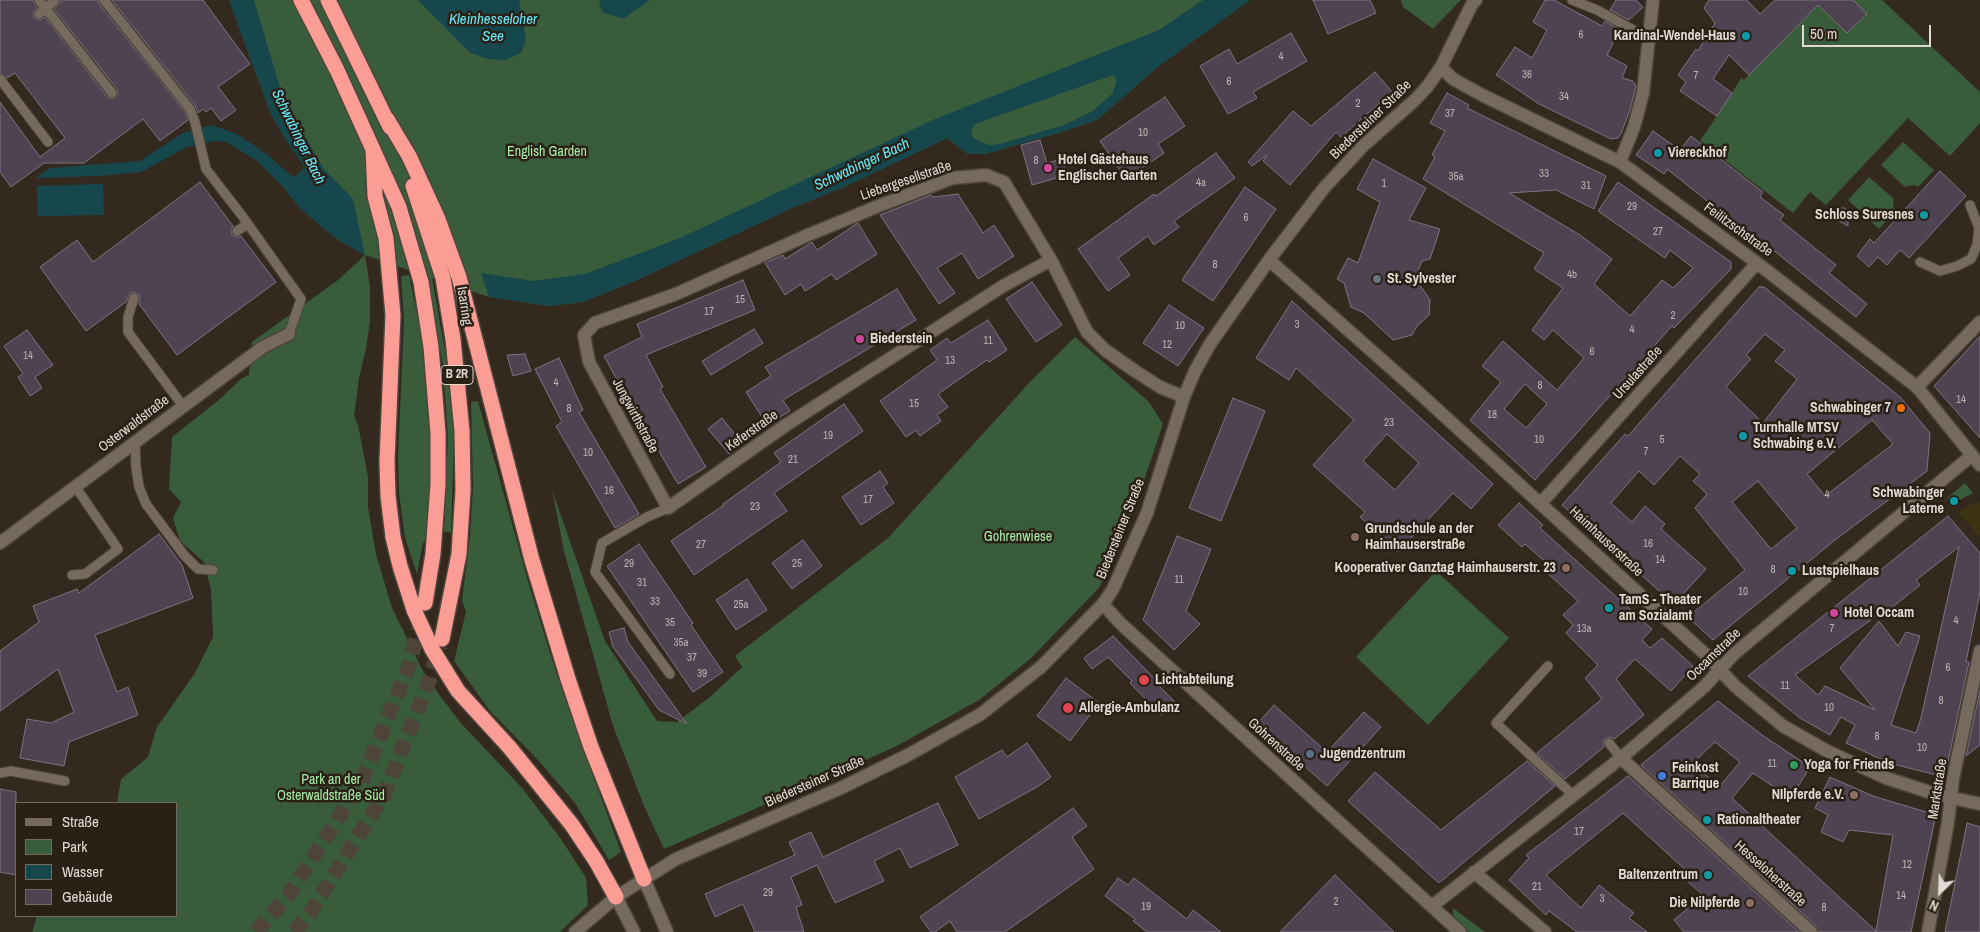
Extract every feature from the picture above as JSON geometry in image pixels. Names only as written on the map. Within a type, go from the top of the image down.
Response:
[{"type":"highway","name":"B 2R","points":[[301,0],[399,207],[421,282],[431,347],[438,433],[438,484],[433,554],[425,603]]},
{"type":"highway","name":"Isarring","points":[[328,0],[387,119],[422,209],[443,278],[454,348],[462,431],[463,490],[459,554],[442,639]]},
{"type":"highway","points":[[387,119],[409,156],[438,219],[460,277],[532,560],[565,669],[591,747],[644,880]]},
{"type":"highway","points":[[373,149],[375,196],[386,238],[393,315],[386,461],[388,496],[398,556],[414,610],[432,649],[458,691],[510,748],[572,825],[596,861],[616,897]]},
{"type":"street","name":"Biedersteiner Straße","points":[[575,932],[616,897],[676,859],[841,788],[884,767],[981,714],[1041,667],[1103,604],[1113,589],[1146,513],[1184,397],[1195,371],[1210,344],[1269,260],[1324,188],[1364,145],[1414,101],[1441,68],[1472,4],[1476,0]]},
{"type":"street","points":[[1620,162],[1634,127],[1643,93],[1653,0]]},
{"type":"street","name":"Feilitzschstraße","points":[[1441,68],[1454,79],[1475,91],[1620,162],[1757,262],[1918,387],[1976,461]]},
{"type":"street","name":"Liebergesellstraße","points":[[584,335],[595,323],[676,294],[881,204],[953,178],[986,175],[1004,182],[1051,260],[1087,332],[1105,350],[1135,371],[1160,387],[1184,397]]},
{"type":"street","name":"Keferstraße","points":[[668,508],[786,425],[1003,286],[1051,260]]},
{"type":"street","name":"Haimhauserstraße","points":[[1269,260],[1417,390],[1720,669],[1736,687],[1783,726],[1827,752],[1886,778],[1951,798],[1980,804]]},
{"type":"street","name":"Ursulastraße","points":[[1541,503],[1757,262]]},
{"type":"street","points":[[1918,387],[1980,322]]},
{"type":"street","name":"Osterwaldstraße","points":[[0,543],[263,347],[289,334]]},
{"type":"street","name":"Jungwirthstraße","points":[[584,335],[589,362],[668,508]]},
{"type":"street","name":"Occamstraße","points":[[1432,906],[1621,758],[1704,687],[1734,654],[1976,461]]},
{"type":"street","name":"Gohrenstraße","points":[[1103,604],[1120,624],[1460,932]]},
{"type":"street","name":"Marktstraße","points":[[1928,932],[1951,798],[1980,651]]},
{"type":"street","name":"Hesseloherstraße","points":[[1621,758],[1811,932]]},
{"type":"street","points":[[1474,872],[1544,932]]},
{"type":"street","points":[[644,880],[667,932]]},
{"type":"street","points":[[616,897],[634,932]]},
{"type":"lane","points":[[39,0],[42,11],[112,93]]},
{"type":"lane","points":[[104,0],[190,109],[206,168],[301,298],[289,334]]},
{"type":"lane","points":[[1572,0],[1597,10],[1650,39]]},
{"type":"lane","points":[[42,11],[54,1]]},
{"type":"lane","points":[[0,79],[48,142]]},
{"type":"lane","points":[[1920,262],[1940,271],[1957,266],[1970,258],[1977,245],[1979,228],[1970,205]]},
{"type":"lane","points":[[237,231],[248,224]]},
{"type":"lane","points":[[134,298],[128,317],[128,332],[183,406]]},
{"type":"lane","points":[[135,442],[139,487],[146,504],[184,555],[198,570],[213,570]]},
{"type":"lane","points":[[72,575],[85,574],[118,548],[75,486]]},
{"type":"lane","name":"Keferstraße","points":[[668,508],[647,517],[602,543],[595,572],[670,674]]},
{"type":"lane","points":[[1548,666],[1496,723],[1573,795]]},
{"type":"lane","points":[[1609,743],[1621,758]]},
{"type":"lane","points":[[0,773],[11,771],[66,781]]},
{"type":"green space","name":"English Garden","points":[[229,0],[1250,0],[1160,65],[1097,120],[985,154],[968,154],[947,138],[844,187],[792,208],[635,281],[583,302],[549,306],[489,297],[432,278],[447,363],[454,438],[451,533],[444,531],[448,438],[443,364],[426,276],[365,255],[340,241],[300,208],[284,188],[305,167],[271,114]]},
{"type":"green space","points":[[1401,0],[1461,0],[1433,29],[1403,7]]},
{"type":"green space","points":[[1853,0],[1882,0],[1980,92],[1980,123],[1950,156],[1908,118],[1826,205],[1810,192],[1793,213],[1700,141],[1741,78],[1744,80],[1818,5],[1847,33],[1866,14]]},
{"type":"green space","points":[[1903,142],[1934,170],[1918,187],[1914,185],[1905,187],[1881,165]]},
{"type":"green space","points":[[1869,177],[1893,198],[1894,212],[1879,229],[1848,200]]},
{"type":"green space","name":"Park an der Osterwaldstraße Süd","points":[[365,255],[370,287],[370,321],[354,416],[358,425],[368,477],[368,507],[376,554],[392,608],[423,671],[441,697],[459,721],[523,789],[561,839],[586,878],[588,905],[560,932],[32,932],[37,917],[178,917],[178,802],[117,802],[121,779],[148,757],[157,727],[195,673],[213,637],[211,590],[204,562],[180,541],[173,518],[181,502],[169,489],[172,437],[220,399],[242,378],[249,375],[252,342],[338,280]]},
{"type":"green space","points":[[409,275],[421,333],[429,417],[430,473],[428,516],[425,541],[417,574],[405,538],[399,493],[398,456],[404,320],[401,276]]},
{"type":"green space","name":"Gohrenwiese","points":[[1075,337],[1149,402],[1163,424],[1135,507],[1099,588],[1030,659],[979,700],[895,747],[664,849],[644,806],[613,726],[564,551],[552,490],[605,641],[657,721],[677,722],[710,697],[742,667],[735,656],[888,538],[1029,383]]},
{"type":"green space","points":[[478,401],[549,650],[621,852],[609,860],[575,803],[538,760],[490,711],[454,661],[466,612],[462,600],[470,536],[473,488],[471,402]]},
{"type":"green space","points":[[1965,483],[1973,493],[1952,504],[1947,498]]},
{"type":"green space","points":[[1436,571],[1509,638],[1428,725],[1356,657]]},
{"type":"green space","points":[[1453,908],[1485,932],[1469,932],[1455,919]]},
{"type":"sand","points":[[1977,502],[1980,504],[1980,537],[1957,512]]},
{"type":"water","name":"Schwabinger Bach","points":[[229,0],[254,0],[284,101],[324,169],[353,199],[365,255],[340,241],[321,226],[300,208],[284,188],[256,160],[226,142],[215,141],[187,147],[141,172],[100,176],[36,178],[50,168],[140,161],[183,133],[212,125],[239,135],[269,156],[294,178],[305,167],[271,114]]},
{"type":"water","name":"Kleinhesseloher See","points":[[418,0],[519,0],[526,40],[521,53],[506,60],[488,59],[469,52]]},
{"type":"water","points":[[599,0],[650,0],[623,19],[602,12]]},
{"type":"water","name":"Schwabinger Bach","points":[[1203,0],[1250,0],[1160,65],[1097,120],[985,154],[968,154],[947,138],[844,187],[792,208],[635,281],[583,302],[549,306],[489,297],[481,273],[533,281],[585,274],[680,238],[935,119],[1159,30]],"holes":[[[1113,75],[1116,78],[1112,94],[1093,111],[1064,125],[1000,144],[989,145],[972,136],[971,132],[975,124]]]},
{"type":"water","points":[[103,184],[104,215],[38,216],[37,186]]},
{"type":"building","points":[[0,0],[33,0],[37,8],[33,12],[34,18],[40,20],[45,17],[107,97],[113,99],[118,95],[117,89],[54,9],[60,3],[60,0],[98,0],[99,4],[185,112],[188,120],[160,141],[143,119],[84,163],[44,163],[11,187],[0,172],[0,102],[40,157],[65,138],[15,73],[7,78],[0,73]]},
{"type":"building","points":[[112,0],[203,0],[250,64],[218,87],[236,110],[221,121],[211,108],[206,112],[203,109],[198,113],[195,105]]},
{"type":"building","points":[[1313,0],[1370,0],[1376,13],[1328,34]]},
{"type":"building","points":[[1545,0],[1554,0],[1602,26],[1605,21],[1620,30],[1607,55],[1627,66],[1622,78],[1633,81],[1636,86],[1630,110],[1618,138],[1611,139],[1539,104],[1496,75],[1515,47],[1532,58],[1547,30],[1533,22]]},
{"type":"building","points":[[1616,0],[1636,0],[1643,7],[1629,20],[1610,10]]},
{"type":"building","points":[[1709,0],[1747,0],[1760,14],[1775,0],[1853,0],[1867,14],[1847,33],[1818,5],[1749,75],[1729,55],[1713,79],[1732,93],[1717,116],[1680,91],[1686,82],[1678,75],[1696,49],[1698,51],[1715,23],[1704,8]]},
{"type":"building","points":[[1291,33],[1307,61],[1253,92],[1257,98],[1228,114],[1200,66],[1229,49],[1237,64]]},
{"type":"building","points":[[1375,72],[1392,92],[1341,137],[1336,132],[1290,185],[1263,161],[1267,155],[1252,166],[1248,162],[1293,111],[1311,126]]},
{"type":"building","points":[[1447,93],[1469,105],[1467,108],[1606,176],[1594,209],[1556,190],[1509,193],[1580,235],[1612,259],[1594,284],[1630,316],[1662,280],[1673,288],[1693,268],[1670,250],[1665,258],[1598,211],[1618,182],[1731,262],[1731,269],[1674,328],[1672,326],[1535,480],[1470,420],[1501,382],[1482,366],[1503,341],[1557,390],[1584,358],[1553,330],[1544,340],[1532,330],[1563,288],[1534,269],[1544,253],[1423,179],[1435,157],[1432,155],[1445,131],[1430,123]],"holes":[[[1525,384],[1547,404],[1526,428],[1504,409]]]},
{"type":"building","points":[[1165,97],[1185,126],[1158,144],[1164,153],[1126,179],[1100,141]]},
{"type":"building","points":[[1653,131],[1680,150],[1691,136],[1763,192],[1760,197],[1784,215],[1780,220],[1836,265],[1829,273],[1867,304],[1856,317],[1767,245],[1765,247],[1667,169],[1664,174],[1636,155]]},
{"type":"building","points":[[1040,140],[1047,163],[1062,159],[1067,175],[1032,185],[1021,145]]},
{"type":"building","points":[[1216,153],[1235,178],[1174,221],[1179,227],[1154,245],[1148,236],[1118,258],[1130,275],[1108,291],[1078,249],[1154,194],[1156,196]]},
{"type":"building","name":"St. Sylvester","points":[[1373,159],[1426,188],[1409,220],[1440,229],[1430,259],[1422,261],[1415,278],[1430,300],[1429,315],[1417,326],[1412,335],[1393,340],[1364,313],[1351,307],[1344,283],[1337,279],[1348,258],[1358,263],[1380,202],[1357,189]]},
{"type":"building","name":"Schloss Suresnes","points":[[1940,171],[1966,196],[1909,258],[1900,250],[1887,265],[1878,257],[1869,267],[1857,256],[1870,239],[1874,243]]},
{"type":"building","points":[[200,182],[233,226],[232,235],[241,236],[276,282],[177,355],[139,304],[140,296],[135,292],[130,293],[126,302],[86,331],[40,267],[77,240],[93,262]]},
{"type":"building","points":[[1245,187],[1276,209],[1213,301],[1182,280]]},
{"type":"building","points":[[958,194],[983,233],[994,225],[1014,256],[978,279],[962,253],[937,268],[955,293],[939,304],[880,215],[931,195],[933,197]]},
{"type":"building","points":[[1841,208],[1845,208],[1848,212],[1848,226],[1837,220],[1834,214]]},
{"type":"building","points":[[858,223],[877,254],[836,280],[832,274],[805,291],[801,284],[785,295],[765,263],[783,255],[785,259],[812,242],[817,250]]},
{"type":"building","points":[[743,280],[755,310],[646,355],[663,387],[660,389],[706,467],[678,484],[634,411],[604,356],[642,337],[637,324]]},
{"type":"building","points":[[1032,282],[1062,325],[1036,342],[1006,299]]},
{"type":"building","points":[[1759,287],[1764,287],[1900,397],[1930,433],[1927,471],[1835,540],[1713,640],[1688,617],[1745,570],[1695,508],[1707,494],[1693,481],[1700,474],[1680,456],[1654,485],[1639,471],[1611,503],[1632,522],[1645,506],[1665,524],[1661,529],[1706,569],[1674,604],[1562,505],[1625,434],[1628,436]],"holes":[[[1765,334],[1785,350],[1775,361],[1797,379],[1763,423],[1726,387],[1751,359],[1746,355]],[[1872,420],[1893,444],[1825,496],[1807,474]],[[1758,481],[1797,528],[1771,549],[1732,502]]]},
{"type":"building","points":[[897,289],[916,320],[783,400],[790,411],[767,425],[746,392],[771,376],[765,367]]},
{"type":"building","points":[[1292,301],[1493,484],[1471,509],[1453,493],[1398,552],[1360,517],[1365,512],[1313,465],[1354,420],[1296,368],[1289,380],[1256,358]],"holes":[[[1387,434],[1419,463],[1395,490],[1363,461]]]},
{"type":"building","points":[[1169,305],[1204,328],[1178,366],[1143,343]]},
{"type":"building","points":[[988,320],[1007,350],[989,362],[987,360],[938,394],[948,407],[937,415],[941,421],[920,436],[916,430],[906,437],[880,401],[937,360],[930,350],[947,338],[951,343]]},
{"type":"building","points":[[754,329],[763,343],[711,375],[702,361]]},
{"type":"building","points":[[27,330],[53,365],[35,377],[42,388],[30,396],[18,377],[23,374],[4,346]]},
{"type":"building","points":[[1980,336],[1980,438],[1934,386]]},
{"type":"building","points":[[525,354],[531,371],[513,376],[507,355]]},
{"type":"building","points":[[559,358],[583,410],[579,412],[639,514],[615,528],[556,426],[562,422],[535,369]]},
{"type":"building","points":[[1233,398],[1265,411],[1221,521],[1189,508]]},
{"type":"building","points":[[844,404],[863,431],[774,493],[787,511],[694,575],[671,541],[724,505],[781,462],[774,453]]},
{"type":"building","points":[[722,418],[742,443],[729,454],[708,429]]},
{"type":"building","points":[[880,471],[888,483],[883,487],[894,503],[861,525],[842,497]]},
{"type":"building","points":[[1519,503],[1543,525],[1540,528],[1652,629],[1642,640],[1650,648],[1662,638],[1693,666],[1671,691],[1635,659],[1616,679],[1644,715],[1614,739],[1611,737],[1606,738],[1603,741],[1604,747],[1565,779],[1537,753],[1602,699],[1585,678],[1598,665],[1566,633],[1573,625],[1563,615],[1578,601],[1544,570],[1549,565],[1525,544],[1522,547],[1498,525]]},
{"type":"building","points":[[1948,516],[1980,553],[1980,592],[1966,662],[1969,662],[1946,771],[1940,776],[1889,763],[1846,743],[1855,725],[1841,717],[1830,735],[1800,718],[1748,676]],"holes":[[[1959,547],[1916,733],[1891,725],[1920,636],[1906,632],[1898,646],[1879,621],[1840,668],[1875,710],[1825,686],[1818,695],[1795,675],[1883,611],[1885,613],[1920,585],[1916,580]]]},
{"type":"building","points":[[159,534],[182,565],[193,598],[95,635],[117,692],[128,687],[138,715],[69,742],[64,766],[20,758],[27,719],[51,723],[74,712],[58,669],[0,711],[0,651],[39,622],[33,606],[77,589],[79,593]]},
{"type":"building","points":[[1177,536],[1211,549],[1186,611],[1200,624],[1174,650],[1143,620]]},
{"type":"building","points":[[803,540],[822,566],[792,589],[772,563]]},
{"type":"building","points":[[639,544],[693,623],[691,625],[723,672],[693,692],[607,566]]},
{"type":"building","points":[[747,579],[767,610],[736,630],[716,600]]},
{"type":"building","points":[[624,628],[628,642],[687,724],[659,710],[613,647],[609,632]]},
{"type":"building","points":[[1113,636],[1175,702],[1161,715],[1130,683],[1132,681],[1108,657],[1092,669],[1084,658]]},
{"type":"building","points":[[1066,678],[1099,703],[1070,741],[1037,716]]},
{"type":"building","points":[[1980,690],[1980,745],[1966,756]]},
{"type":"building","points":[[1718,701],[1762,735],[1810,767],[1791,798],[1753,773],[1732,798],[1876,931],[1893,835],[1849,830],[1843,842],[1821,832],[1828,815],[1815,808],[1830,777],[1873,796],[1936,815],[1911,932],[1819,932],[1816,926],[1641,765]],"holes":[[[1715,742],[1740,762],[1719,787],[1693,763]]]},
{"type":"building","points":[[1274,705],[1327,752],[1364,712],[1381,727],[1327,786],[1257,724]]},
{"type":"building","points":[[1027,743],[1051,777],[1037,787],[979,819],[955,777],[1002,750],[1007,757]]},
{"type":"building","points":[[1527,761],[1555,786],[1439,883],[1348,801],[1375,772],[1441,830]]},
{"type":"building","points":[[1628,776],[1799,932],[1684,932],[1674,920],[1703,895],[1684,878],[1689,873],[1623,813],[1546,875],[1581,908],[1599,885],[1634,913],[1629,918],[1647,932],[1577,932],[1549,911],[1546,915],[1509,880],[1529,858],[1526,855]]},
{"type":"building","points":[[0,789],[16,792],[16,802],[15,875],[0,872]]},
{"type":"building","points":[[938,803],[958,845],[910,868],[900,848],[874,861],[884,881],[835,903],[817,865],[791,877],[802,905],[796,907],[804,932],[755,932],[743,904],[715,917],[705,894],[795,855],[789,842],[811,832],[823,857]]},
{"type":"building","points":[[1073,808],[1087,826],[1072,837],[1094,869],[1005,932],[957,932],[950,921],[935,932],[931,932],[920,917]]},
{"type":"building","points":[[1967,823],[1980,827],[1980,932],[1945,932]]},
{"type":"building","points":[[1335,875],[1394,932],[1280,932]]},
{"type":"building","points":[[1118,878],[1128,885],[1134,878],[1187,919],[1193,910],[1221,932],[1147,932],[1133,921],[1135,919],[1105,896]]},
{"type":"tunnel","points":[[256,932],[288,896],[361,783],[409,666],[422,616]]},
{"type":"tunnel","points":[[294,932],[310,913],[384,795],[430,678],[440,646]]},
{"type":"place","name":"Kardinal-Wendel-Haus","points":[[1746,36]]},
{"type":"place","name":"Viereckhof","points":[[1658,153]]},
{"type":"place","name":"Hotel Gästehaus Englischer Garten","points":[[1048,168]]},
{"type":"place","name":"Schloss Suresnes","points":[[1924,215]]},
{"type":"place","name":"St. Sylvester","points":[[1377,279]]},
{"type":"place","name":"Biederstein","points":[[860,339]]},
{"type":"place","name":"Schwabinger 7","points":[[1901,408]]},
{"type":"place","name":"Turnhalle MTSV Schwabing e.V.","points":[[1743,436]]},
{"type":"place","name":"Schwabinger Laterne","points":[[1954,501]]},
{"type":"place","name":"Grundschule an der Haimhauserstraße","points":[[1355,537]]},
{"type":"place","name":"Kooperativer Ganztag Haimhauserstr. 23","points":[[1566,568]]},
{"type":"place","name":"Lustspielhaus","points":[[1792,571]]},
{"type":"place","name":"TamS - Theater am Sozialamt","points":[[1609,608]]},
{"type":"place","name":"Hotel Occam","points":[[1834,613]]},
{"type":"place","name":"Lichtabteilung","points":[[1144,680]]},
{"type":"place","name":"Allergie-Ambulanz","points":[[1068,708]]},
{"type":"place","name":"Jugendzentrum","points":[[1310,754]]},
{"type":"place","name":"Yoga for Friends","points":[[1794,765]]},
{"type":"place","name":"Feinkost Barrique","points":[[1662,776]]},
{"type":"place","name":"NIlpferde e.V.","points":[[1854,795]]},
{"type":"place","name":"Rationaltheater","points":[[1707,820]]},
{"type":"place","name":"Baltenzentrum","points":[[1708,875]]},
{"type":"place","name":"Die Nilpferde","points":[[1750,903]]}]
